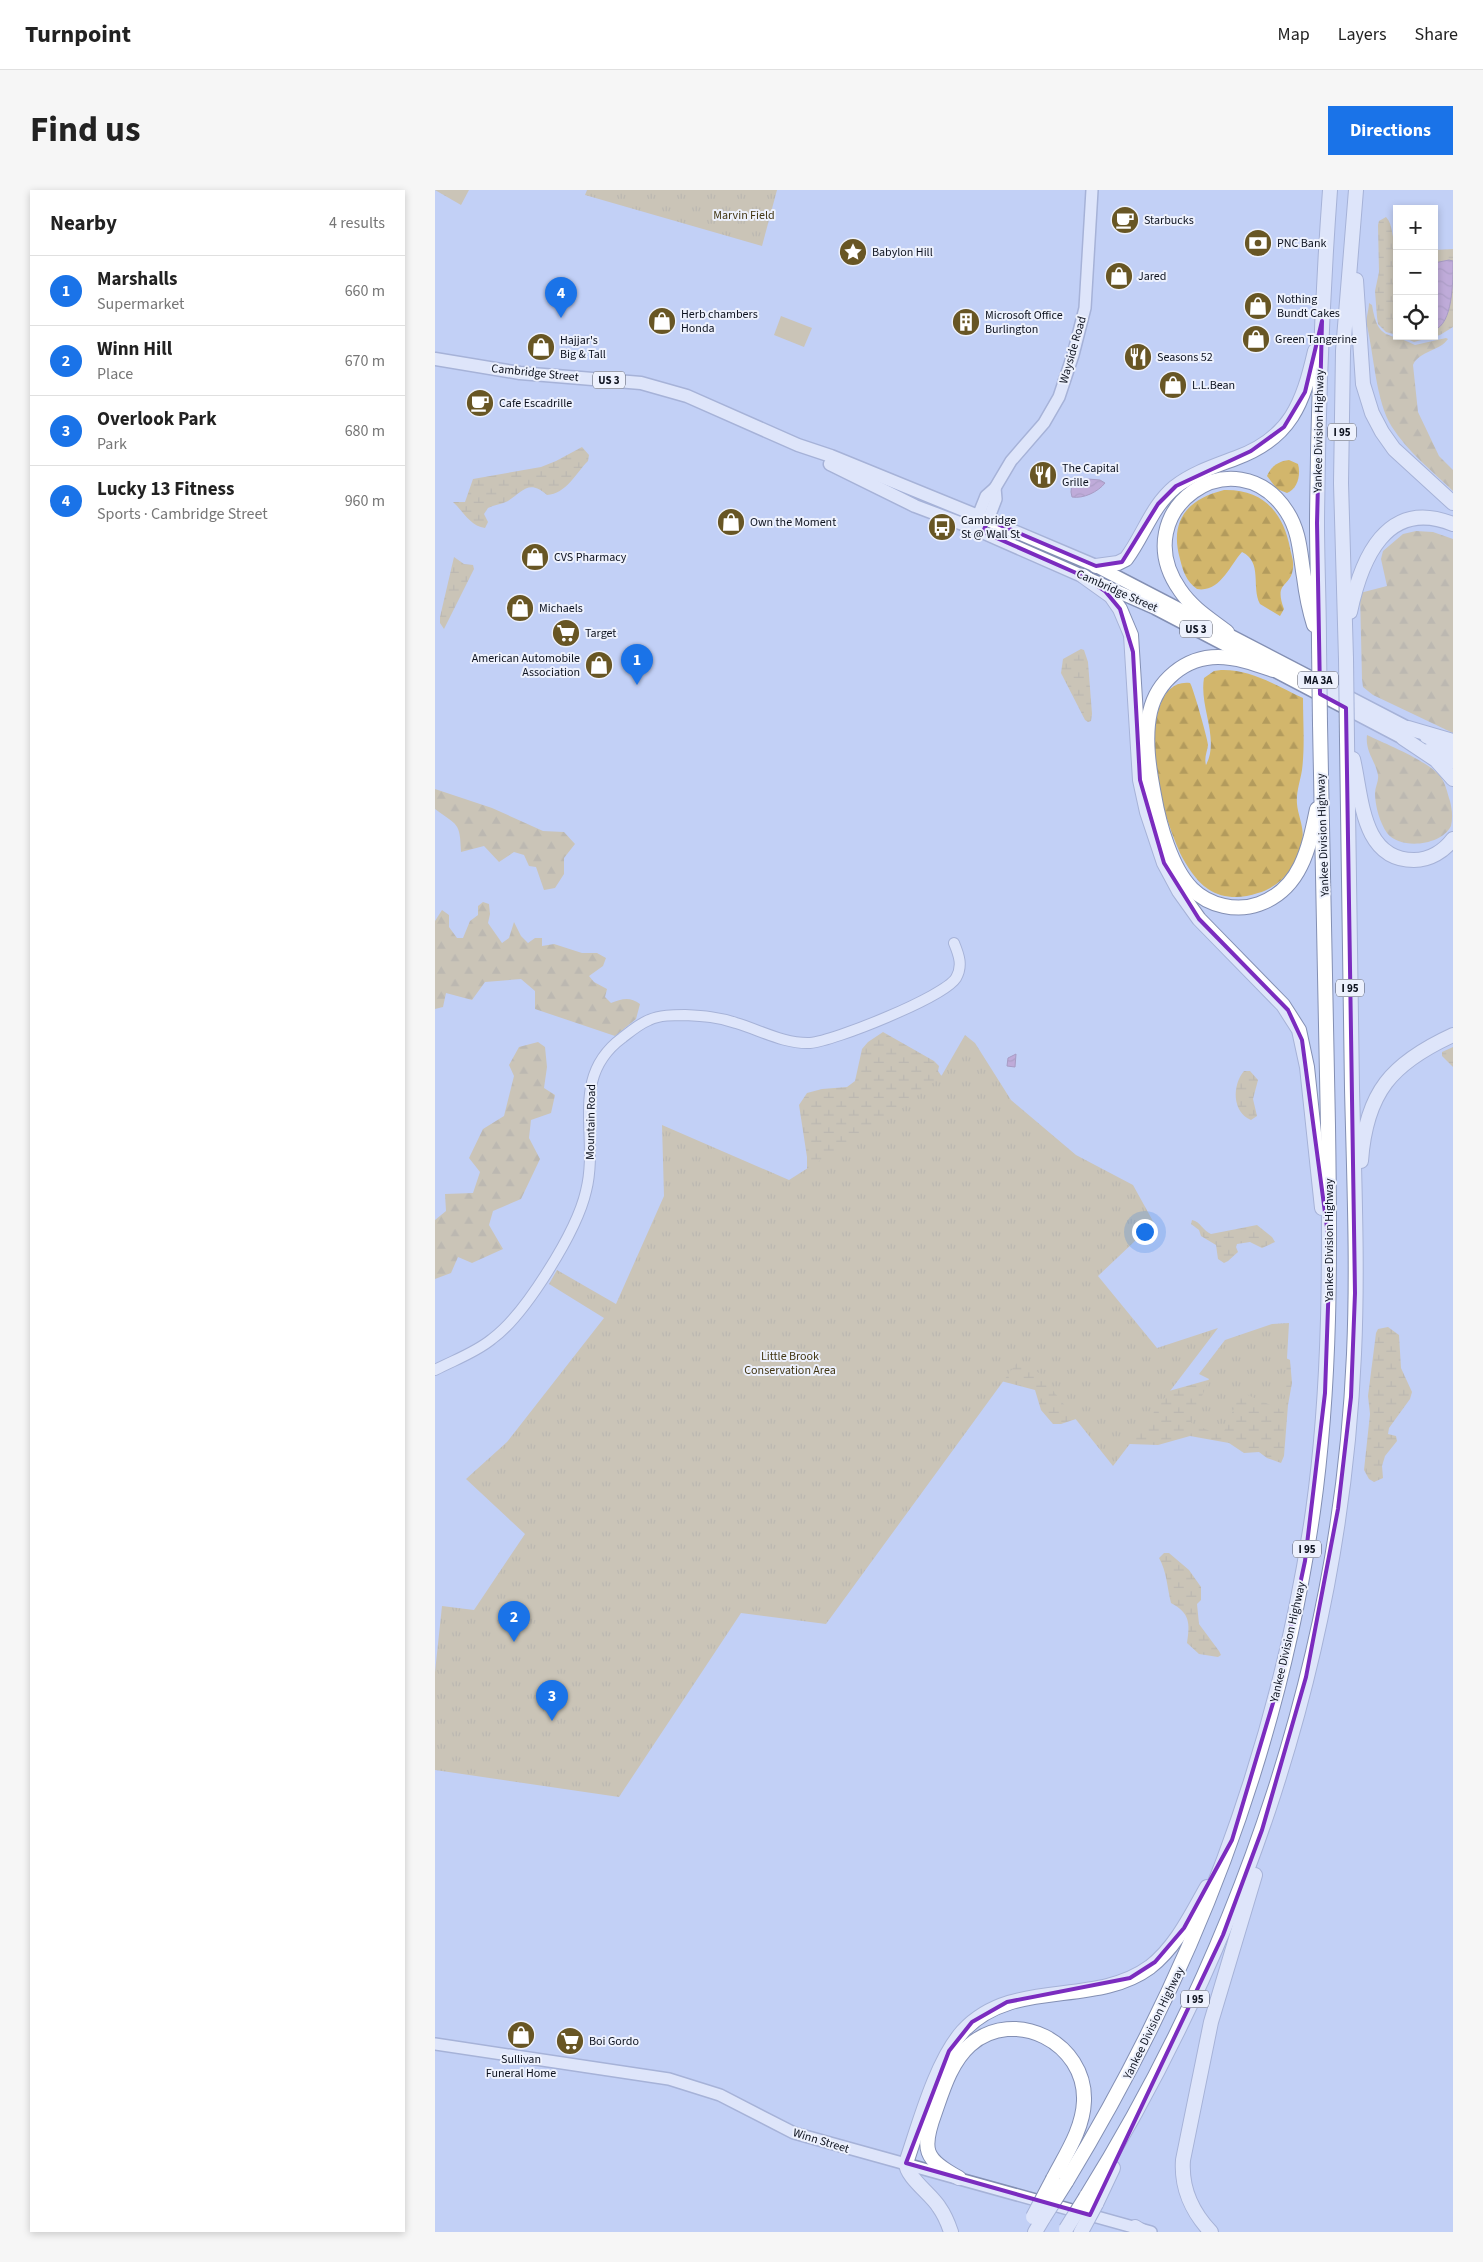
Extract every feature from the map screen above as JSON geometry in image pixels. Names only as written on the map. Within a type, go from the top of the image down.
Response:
[{"type":"highway","name":"Yankee Division Highway","points":[[1035,2232],[1039,2217],[1060,2180],[1122,2088],[1160,2014],[1199,1927],[1232,1840],[1259,1757],[1279,1683],[1309,1536],[1325,1393],[1330,1250],[1317,523],[1322,321],[1330,190]]},
{"type":"highway","name":"Yankee Division Highway","points":[[1091,2200],[1178,2034],[1211,1962],[1242,1886],[1294,1729],[1307,1677],[1325,1588],[1338,1509],[1354,1354],[1355,1236],[1346,659],[1341,483],[1343,351],[1355,190]]},
{"type":"highway","points":[[1353,224],[1362,370],[1370,408],[1390,444],[1453,503]]},
{"type":"highway","points":[[1096,566],[1118,563],[1127,559],[1158,504],[1176,486],[1209,468],[1244,455],[1260,446],[1284,427],[1296,410],[1305,392],[1322,321]]},
{"type":"highway","points":[[1227,632],[1196,609],[1179,589],[1170,572],[1164,545],[1170,518],[1184,498],[1205,484],[1230,479],[1249,482],[1264,489],[1281,504],[1291,518],[1299,540],[1304,577],[1319,646]]},
{"type":"highway","points":[[1345,640],[1360,571],[1378,541],[1396,526],[1414,519],[1439,520],[1453,524]]},
{"type":"highway","points":[[1083,576],[1111,596],[1120,609],[1131,635],[1140,780],[1147,812],[1164,863],[1179,891],[1199,919],[1283,1005],[1299,1030],[1307,1068],[1320,1194],[1330,1250]]},
{"type":"highway","points":[[1273,670],[1229,658],[1204,659],[1181,668],[1170,676],[1157,691],[1153,700],[1148,727],[1149,754],[1155,804],[1171,854],[1192,889],[1213,903],[1239,908],[1251,907],[1274,897],[1293,879],[1306,857],[1321,789]]},
{"type":"highway","points":[[1406,733],[1453,741]]},
{"type":"highway","name":"US 3","points":[[1406,733],[1436,760],[1453,779]]},
{"type":"highway","points":[[1347,740],[1366,824],[1373,837],[1383,848],[1398,857],[1419,860],[1439,852],[1453,839]]},
{"type":"highway","points":[[1355,1236],[1362,1146],[1366,1123],[1375,1100],[1389,1079],[1407,1061],[1425,1048],[1453,1035]]},
{"type":"highway","points":[[1211,2232],[1198,2216],[1188,2197],[1183,2172],[1184,2154],[1209,2031],[1256,1872],[1276,1788]]},
{"type":"highway","points":[[951,2232],[940,2207],[927,2190],[910,2175],[906,2163],[946,2058],[956,2040],[967,2027],[984,2013],[1007,2002],[1105,1986],[1129,1978],[1147,1968],[1165,1952],[1184,1928],[1232,1840]]},
{"type":"highway","points":[[959,2178],[935,2163],[930,2158],[926,2147],[928,2133],[944,2088],[958,2059],[972,2043],[994,2032],[1018,2029],[1041,2034],[1061,2047],[1076,2066],[1083,2086],[1083,2109],[1079,2126],[1060,2180]]},
{"type":"highway","points":[[1065,2230],[1091,2200]]},
{"type":"highway","points":[[1081,2232],[1091,2200]]},
{"type":"highway","points":[[1026,2232],[1039,2217]]},
{"type":"main road","name":"Wayside Road","points":[[980,524],[986,496],[995,488],[1011,461],[1044,423],[1054,408],[1069,368],[1085,308],[1092,190]]},
{"type":"main road","name":"Cambridge Street","points":[[435,359],[520,373],[647,385],[687,396],[980,524],[1083,576],[1155,608],[1273,670],[1406,733],[1453,751]]},
{"type":"main road","name":"Cambridge Street","points":[[980,524],[1096,566],[1227,632],[1406,733],[1453,762]]},
{"type":"main road","name":"Winn Street","points":[[435,2044],[669,2079],[720,2095],[794,2133],[1151,2232]]},
{"type":"street","name":"Mountain Road","points":[[435,1370],[478,1349],[505,1328],[529,1300],[555,1258],[574,1223],[586,1193],[591,1156],[589,1103],[592,1077],[606,1051],[616,1042],[648,1020],[659,1016],[679,1015],[709,1016],[735,1022],[791,1041],[810,1043],[830,1039],[944,990],[955,979],[959,968],[959,955],[954,943]]},
{"type":"highlighted area","points":[[1322,321],[1317,523],[1320,694],[1346,708],[1355,1293],[1351,1397],[1338,1509],[1306,1677],[1262,1830],[1223,1935],[1090,2215],[906,2163],[949,2051],[972,2022],[1007,2002],[1130,1978],[1155,1962],[1184,1928],[1232,1840],[1242,1811],[1279,1683],[1305,1561],[1325,1393],[1330,1250],[1302,1040],[1288,1010],[1199,919],[1164,863],[1140,780],[1133,652],[1120,609],[1105,591],[1083,576],[983,532],[988,520],[1096,566],[1122,562],[1158,504],[1176,486],[1251,451],[1284,427],[1305,392]]},
{"type":"green space","points":[[435,190],[469,190],[461,205]]},
{"type":"green space","name":"Marvin Field","points":[[587,190],[777,190],[762,246],[585,195]]},
{"type":"green space","points":[[1386,217],[1390,224],[1393,238],[1393,334],[1386,332],[1378,324],[1377,317],[1375,291],[1379,272],[1379,221]]},
{"type":"green space","points":[[1453,249],[1453,327],[1438,336],[1438,250]]},
{"type":"green space","points":[[1369,303],[1372,305],[1377,325],[1386,334],[1393,336],[1393,340],[1403,340],[1415,345],[1448,339],[1440,346],[1420,357],[1413,365],[1418,412],[1439,456],[1453,470],[1453,491],[1405,444],[1387,417],[1379,392],[1367,318]]},
{"type":"green space","points":[[781,316],[812,328],[804,347],[774,335]]},
{"type":"green space","points":[[582,447],[589,455],[588,461],[565,487],[554,494],[547,495],[541,490],[531,487],[522,490],[508,501],[488,508],[484,514],[488,522],[485,528],[471,521],[453,502],[465,502],[473,479],[541,467]]},
{"type":"green space","points":[[1289,460],[1298,464],[1299,472],[1296,485],[1287,493],[1277,489],[1267,476],[1276,465]]},
{"type":"green space","points":[[1224,490],[1238,491],[1260,498],[1276,514],[1287,535],[1293,565],[1292,574],[1282,589],[1281,600],[1284,609],[1280,616],[1260,604],[1256,590],[1255,568],[1248,556],[1242,552],[1224,577],[1212,587],[1197,589],[1185,576],[1177,545],[1177,533],[1184,513],[1200,499]]},
{"type":"green space","points":[[1416,531],[1433,532],[1453,539],[1453,733],[1373,695],[1363,687],[1360,593],[1387,586],[1381,559],[1383,551],[1403,534]]},
{"type":"green space","points":[[454,557],[464,564],[473,565],[474,569],[444,629],[440,623],[440,617]]},
{"type":"green space","points":[[1081,649],[1084,650],[1088,662],[1092,714],[1091,721],[1088,722],[1085,720],[1061,673],[1063,659]]},
{"type":"green space","points":[[1232,670],[1253,675],[1303,698],[1303,761],[1297,800],[1303,832],[1300,850],[1292,867],[1281,880],[1267,890],[1239,897],[1220,895],[1208,889],[1199,882],[1188,868],[1180,853],[1164,808],[1155,769],[1154,737],[1160,705],[1167,693],[1177,685],[1190,683],[1208,745],[1206,765],[1210,755],[1211,744],[1204,700],[1204,678],[1214,671]]},
{"type":"green space","points":[[1367,735],[1417,759],[1440,776],[1444,782],[1452,810],[1451,826],[1446,833],[1430,841],[1410,844],[1401,842],[1387,833],[1377,809],[1375,793],[1378,775],[1367,746]]},
{"type":"green space","points":[[435,789],[492,808],[543,831],[564,832],[575,844],[564,858],[564,874],[555,888],[544,890],[536,867],[529,866],[524,855],[514,852],[499,862],[484,846],[461,852],[460,835],[456,826],[435,809]]},
{"type":"green space","points":[[483,902],[489,904],[490,914],[488,923],[502,943],[509,938],[514,922],[521,936],[528,943],[535,938],[542,938],[542,946],[554,944],[582,953],[597,953],[606,958],[603,966],[589,976],[594,982],[607,989],[605,997],[611,1003],[622,999],[629,999],[640,1004],[636,1019],[615,1036],[535,1009],[535,991],[521,979],[485,982],[472,1000],[446,993],[443,1007],[435,1009],[435,921],[442,910],[449,915],[449,927],[457,938],[463,938],[470,921],[478,915],[478,906]]},
{"type":"green space","points":[[883,1032],[934,1061],[939,1066],[938,1071],[947,1084],[1044,1190],[1169,1391],[1286,1358],[1290,1360],[1292,1383],[1288,1405],[1284,1456],[1281,1463],[1267,1458],[1259,1452],[1244,1453],[1229,1443],[1190,1436],[1158,1445],[1130,1444],[1079,1418],[1061,1424],[1053,1424],[1041,1410],[1035,1390],[986,1377],[807,1184],[807,1157],[799,1105],[807,1093],[822,1089],[847,1087],[855,1081],[862,1049],[868,1042]]},
{"type":"green space","name":"Little Brook Conservation Area","points":[[965,1035],[975,1043],[1011,1100],[1076,1155],[1133,1185],[1154,1223],[1098,1276],[1157,1348],[1218,1328],[1113,1466],[1039,1373],[1018,1361],[826,1624],[741,1613],[619,1797],[435,1770],[435,1672],[442,1606],[474,1610],[525,1534],[466,1479],[507,1442],[604,1318],[549,1284],[557,1270],[616,1304],[664,1196],[662,1125],[789,1180],[901,1109],[942,1075]]},
{"type":"green space","points":[[538,1042],[545,1047],[547,1067],[544,1088],[555,1095],[551,1113],[531,1120],[529,1138],[540,1159],[521,1199],[493,1211],[489,1225],[503,1249],[472,1263],[458,1257],[451,1273],[435,1279],[435,1220],[446,1211],[445,1194],[473,1193],[480,1172],[469,1158],[483,1129],[504,1116],[514,1076],[509,1065],[519,1047]]},
{"type":"green space","points":[[1453,1047],[1453,1067],[1442,1056],[1442,1052]]},
{"type":"green space","points":[[1244,1071],[1250,1071],[1258,1080],[1253,1099],[1257,1116],[1251,1120],[1240,1111],[1236,1098],[1237,1083]]},
{"type":"green space","points":[[1192,1220],[1211,1234],[1257,1225],[1272,1237],[1275,1242],[1262,1248],[1250,1242],[1237,1244],[1238,1252],[1224,1263],[1218,1259],[1216,1245],[1201,1236],[1199,1230],[1191,1224]]},
{"type":"green space","points":[[1289,1323],[1284,1411],[1241,1392],[1222,1436],[1191,1423],[1209,1379],[1199,1374],[1225,1340],[1272,1324]]},
{"type":"green space","points":[[1388,1327],[1399,1335],[1401,1368],[1412,1392],[1410,1399],[1389,1428],[1388,1434],[1396,1436],[1397,1441],[1385,1456],[1382,1466],[1383,1478],[1374,1482],[1369,1479],[1364,1470],[1370,1414],[1368,1396],[1376,1333],[1378,1329]]},
{"type":"green space","points":[[1164,1553],[1169,1553],[1189,1570],[1201,1587],[1201,1600],[1197,1604],[1199,1624],[1219,1651],[1221,1655],[1218,1657],[1199,1654],[1187,1643],[1187,1619],[1182,1611],[1171,1603],[1165,1574],[1159,1558]]},
{"type":"water","points":[[1453,261],[1451,301],[1445,320],[1438,327],[1438,295],[1438,262]]},
{"type":"water","points":[[1088,479],[1100,480],[1105,483],[1090,494],[1072,497],[1072,482]]},
{"type":"water","points":[[1016,1054],[1015,1067],[1007,1066],[1008,1058]]},
{"type":"place","name":"Starbucks","points":[[1125,220]]},
{"type":"place","name":"PNC Bank","points":[[1258,243]]},
{"type":"place","name":"Babylon Hill","points":[[853,252]]},
{"type":"place","name":"Jared","points":[[1119,276]]},
{"type":"place","name":"Nothing Bundt Cakes","points":[[1258,306]]},
{"type":"place","name":"Lucky 13 Fitness","points":[[561,318]]},
{"type":"place","name":"Herb chambers Honda","points":[[662,321]]},
{"type":"place","name":"Microsoft Office Burlington","points":[[966,322]]},
{"type":"place","name":"Green Tangerine","points":[[1256,339]]},
{"type":"place","name":"Hajjar's Big & Tall","points":[[541,347]]},
{"type":"place","name":"Seasons 52","points":[[1138,357]]},
{"type":"place","name":"L.L.Bean","points":[[1173,385]]},
{"type":"place","name":"Cafe Escadrille","points":[[480,403]]},
{"type":"place","name":"The Capital Grille","points":[[1043,475]]},
{"type":"place","name":"Own the Moment","points":[[731,522]]},
{"type":"place","name":"Cambridge St @ Wall St","points":[[942,527]]},
{"type":"place","name":"CVS Pharmacy","points":[[535,557]]},
{"type":"place","name":"Michaels","points":[[520,608]]},
{"type":"place","name":"Target","points":[[566,633]]},
{"type":"place","name":"American Automobile Association","points":[[599,665]]},
{"type":"place","name":"Marshalls","points":[[637,685]]},
{"type":"place","name":"Winn Hill","points":[[514,1642]]},
{"type":"place","name":"Overlook Park","points":[[552,1721]]},
{"type":"place","name":"Sullivan Funeral Home","points":[[521,2035]]},
{"type":"place","name":"Boi Gordo","points":[[570,2041]]}]
